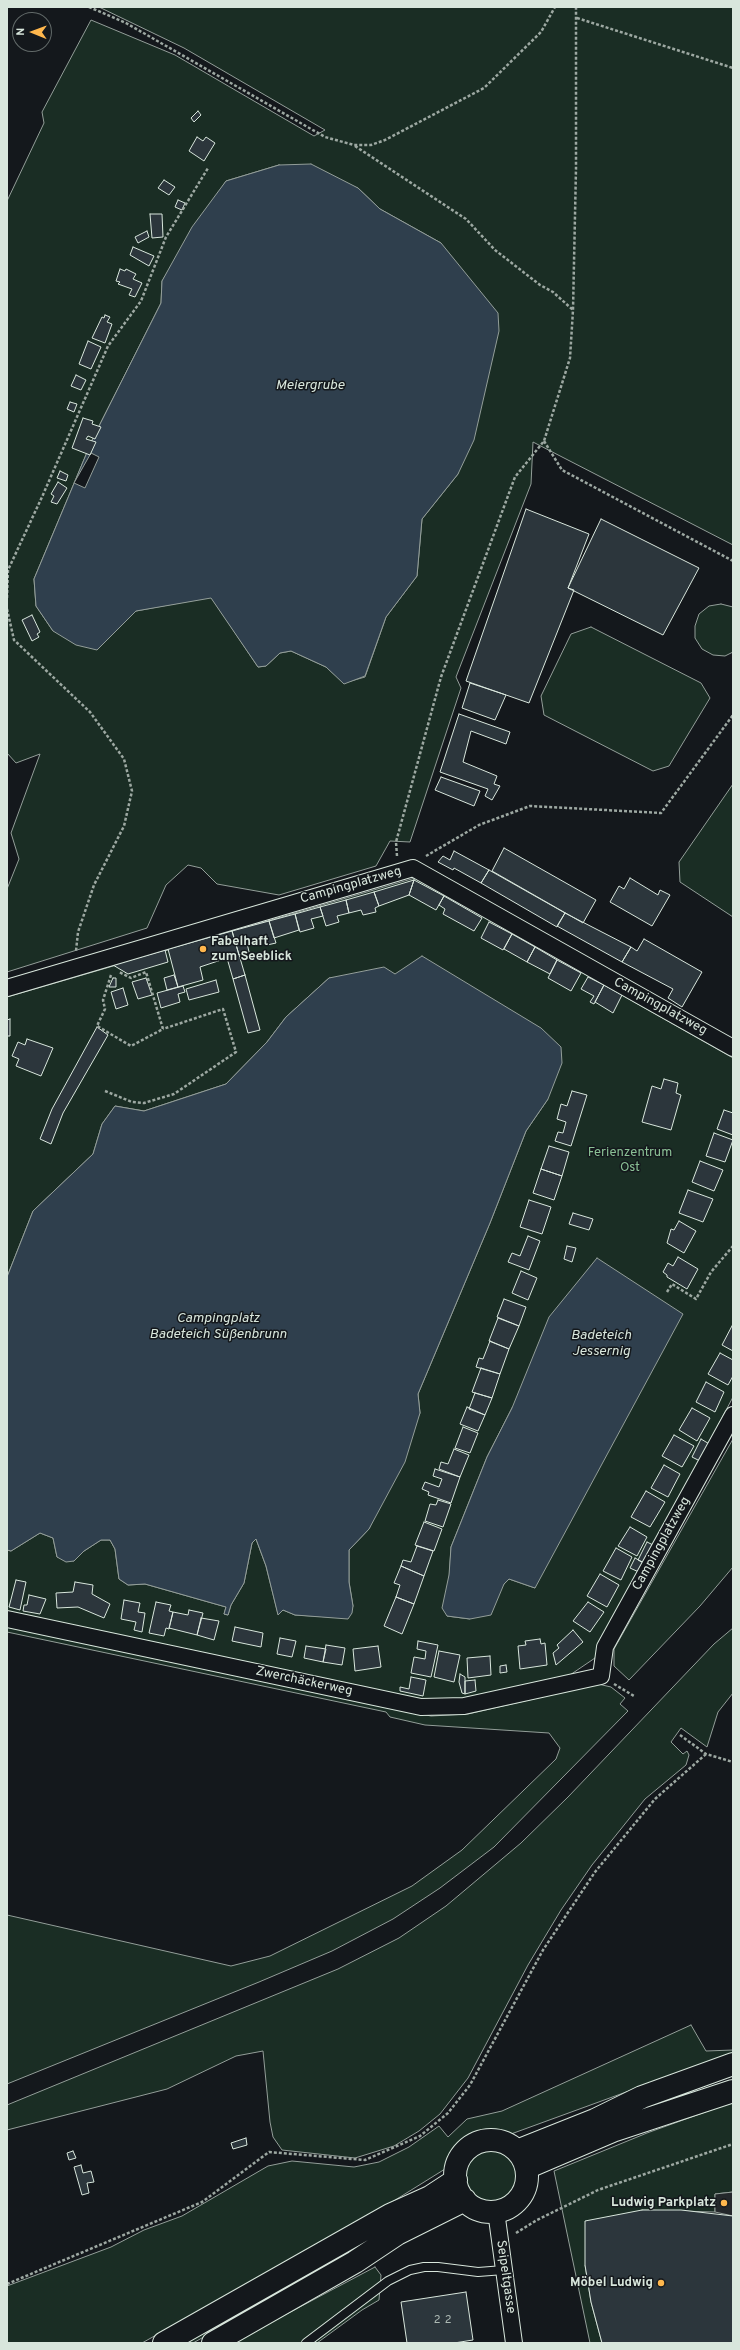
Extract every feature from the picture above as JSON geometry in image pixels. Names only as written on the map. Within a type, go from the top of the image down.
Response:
[{"type":"main road","points":[[522,2160],[595,2120],[642,2097],[733,2064]]},
{"type":"main road","points":[[522,2160],[733,2091]]},
{"type":"main road","points":[[487,2140],[498,2140],[522,2160],[527,2180],[517,2201],[507,2208],[496,2211],[479,2209],[465,2200],[459,2192],[456,2180],[456,2169],[460,2158],[467,2149],[476,2143],[487,2140]]},
{"type":"main road","points":[[164,2343],[390,2215],[430,2197],[456,2180]]},
{"type":"main road","points":[[213,2343],[355,2262],[397,2234],[465,2200]]},
{"type":"street","name":"Campingplatzweg","points":[[7,988],[413,868],[733,1048]]},
{"type":"street","name":"Campingplatzweg","points":[[601,1676],[605,1647],[733,1415]]},
{"type":"street","name":"Zwerchäckerweg","points":[[7,1619],[421,1707],[464,1706],[601,1676]]},
{"type":"street","name":"Seipeltgasse","points":[[496,2211],[514,2343]]},
{"type":"lane","points":[[306,2343],[388,2281],[410,2270],[424,2267],[438,2267],[478,2272],[504,2270]]},
{"type":"path","points":[[89,7],[126,24],[325,137],[354,145],[370,145],[386,140],[484,88],[541,32],[555,7]]},
{"type":"path","points":[[576,7],[573,310],[570,358],[544,441],[515,477],[440,677],[396,842],[395,855],[413,868],[421,859],[479,825],[530,806],[661,813],[733,715]]},
{"type":"path","points":[[577,18],[733,68]]},
{"type":"path","points":[[354,145],[466,219],[495,250],[540,285],[553,292],[573,310]]},
{"type":"path","points":[[7,598],[8,570],[42,497],[108,346],[141,301],[166,237],[208,168]]},
{"type":"path","points":[[544,441],[562,470],[733,561]]},
{"type":"path","points":[[7,609],[14,640],[90,712],[124,759],[132,791],[124,826],[94,885],[78,932],[75,968]]},
{"type":"path","points":[[105,1091],[132,1102],[144,1103],[174,1094],[236,1052],[223,1009],[163,1029],[130,1046],[97,1026],[105,1009],[103,1000],[114,969],[131,978],[146,972],[163,1029]]},
{"type":"path","points":[[667,1292],[672,1284],[696,1299],[711,1272],[733,1246]]},
{"type":"path","points":[[601,1676],[634,1696]]},
{"type":"path","points":[[680,1735],[706,1754],[733,1762]]},
{"type":"path","points":[[7,2284],[202,2202],[269,2152],[365,2160],[420,2136],[448,2113],[470,2085],[542,1950],[595,1872],[655,1799],[706,1754]]},
{"type":"path","points":[[500,2244],[537,2220],[598,2190],[733,2144]]},
{"type":"green space","points":[[99,7],[733,7],[733,545],[533,442],[531,484],[456,677],[461,688],[410,842],[390,841],[376,866],[279,895],[217,884],[201,868],[188,865],[166,885],[147,928],[7,972],[7,889],[19,859],[11,833],[40,754],[16,763],[7,753],[7,201],[44,123],[42,112],[91,20],[175,55],[314,136],[325,130],[184,48]],"holes":[[[279,165],[358,188],[380,209],[441,243],[458,474],[422,519],[417,576],[386,617],[365,677],[344,683],[326,667],[291,651],[280,653],[266,666],[258,667],[211,597],[136,611],[53,631],[36,606],[34,579],[93,438],[161,303],[162,281],[226,181]]]},
{"type":"green space","points":[[721,604],[733,607],[733,652],[725,656],[713,655],[702,649],[695,638],[695,626],[699,614],[709,606]]},
{"type":"green space","points":[[591,627],[701,683],[710,698],[669,766],[653,771],[544,715],[541,696],[571,634]]},
{"type":"green space","points":[[733,784],[733,917],[680,882],[679,862]]},
{"type":"green space","name":"Ferienzentrum Ost","points":[[415,878],[733,1058],[733,1397],[595,1658],[567,1677],[457,1700],[419,1699],[7,1613],[7,1550],[11,1551],[40,1533],[53,1538],[57,1557],[74,1561],[84,1551],[101,1540],[110,1540],[115,1549],[119,1579],[128,1585],[145,1584],[226,1607],[224,1614],[228,1615],[231,1605],[244,1583],[252,1543],[256,1539],[266,1566],[278,1614],[283,1610],[295,1615],[348,1618],[353,1606],[349,1582],[349,1550],[369,1529],[420,1413],[418,1394],[490,1223],[526,1131],[548,1099],[395,974],[329,978],[286,1017],[267,1042],[226,1084],[144,1111],[115,1106],[102,1124],[93,1154],[33,1211],[7,1277],[7,997]],"holes":[[[512,1408],[535,1588],[509,1579],[470,1619],[447,1616],[451,1547],[487,1457]]]},
{"type":"green space","points":[[733,1439],[733,1567],[700,1606],[629,1680],[614,1666],[614,1649]]},
{"type":"green space","points":[[7,1625],[431,1716],[468,1714],[598,1684],[611,1687],[625,1698],[620,1704],[628,1711],[494,1847],[440,1888],[393,1919],[332,1951],[7,2084],[7,1915],[231,1966],[270,1956],[412,1886],[462,1850],[556,1759],[560,1748],[549,1733],[425,1725],[390,1717],[386,1712],[7,1632]]},
{"type":"green space","points":[[733,1628],[733,1693],[718,1712],[707,1747],[681,1728],[671,1742],[683,1754],[687,1751],[689,1755],[686,1765],[645,1799],[592,1865],[561,1910],[528,1965],[468,2078],[440,2114],[419,2131],[394,2146],[355,2158],[282,2150],[273,2137],[270,2122],[263,2051],[236,2056],[167,2089],[7,2130],[7,2105],[338,1969],[399,1938],[446,1906],[521,1843],[568,1797],[714,1644]]},
{"type":"green space","points":[[691,2025],[706,2051],[733,2050],[733,2053],[511,2134],[491,2130],[472,2134],[459,2142],[450,2153],[445,2169],[384,2207],[142,2343],[7,2343],[7,2286],[111,2247],[144,2230],[182,2216],[268,2166],[292,2161],[354,2167],[379,2162],[409,2147],[439,2126],[448,2137],[467,2119],[502,2111]]},
{"type":"green space","points":[[733,2102],[733,2192],[715,2194],[715,2212],[642,2210],[585,2265],[591,2302],[602,2343],[590,2343],[554,2171],[647,2133]]},
{"type":"green space","points":[[491,2149],[501,2151],[509,2157],[515,2165],[517,2175],[515,2185],[509,2193],[501,2199],[491,2201],[481,2199],[473,2193],[467,2185],[465,2175],[467,2165],[473,2157],[481,2151]]},
{"type":"green space","points":[[375,2267],[381,2275],[379,2300],[362,2310],[317,2343],[232,2343]]},
{"type":"green space","points":[[300,2276],[303,2281],[193,2343],[182,2343]]},
{"type":"shaded area","name":"Ludwig Parkplatz","points":[[733,2192],[733,2216],[715,2212],[715,2194]]},
{"type":"water","name":"Meiergrube","points":[[311,164],[358,188],[380,209],[441,243],[498,313],[499,331],[474,440],[458,474],[422,519],[417,576],[386,617],[365,676],[344,684],[326,667],[291,651],[280,653],[266,666],[258,667],[211,598],[136,611],[97,650],[76,645],[53,631],[36,606],[34,579],[93,438],[161,303],[162,281],[192,227],[226,181],[279,165]]},
{"type":"water","name":"Campingplatz Badeteich Süßenbrunn","points":[[422,956],[541,1028],[561,1047],[562,1063],[548,1099],[526,1131],[490,1223],[418,1394],[420,1413],[405,1462],[369,1529],[349,1550],[349,1582],[353,1606],[352,1613],[348,1619],[295,1615],[283,1610],[278,1615],[266,1566],[256,1539],[252,1543],[244,1583],[231,1605],[228,1615],[224,1614],[226,1607],[145,1584],[128,1585],[119,1579],[115,1549],[110,1540],[101,1540],[84,1551],[74,1561],[66,1562],[57,1557],[53,1538],[40,1533],[11,1551],[7,1550],[7,1277],[33,1211],[93,1154],[102,1124],[115,1106],[144,1111],[226,1084],[267,1042],[286,1017],[329,978],[384,967],[395,974]]},
{"type":"water","name":"Badeteich Jessernig","points":[[597,1258],[683,1314],[535,1588],[509,1579],[504,1584],[491,1615],[470,1619],[447,1616],[442,1608],[449,1575],[451,1547],[487,1457],[512,1408],[549,1317]]},
{"type":"pier","points":[[91,453],[99,457],[85,488],[74,483]]},
{"type":"building","points":[[198,111],[201,115],[194,122],[191,118]]},
{"type":"building","points":[[197,137],[203,141],[206,137],[215,143],[204,161],[189,151]]},
{"type":"building","points":[[164,180],[175,187],[169,195],[158,188]]},
{"type":"building","points":[[178,200],[185,203],[182,210],[175,207]]},
{"type":"building","points":[[150,214],[162,214],[163,237],[152,238]]},
{"type":"building","points":[[147,231],[149,237],[138,243],[135,237]]},
{"type":"building","points":[[133,247],[154,256],[149,266],[130,255]]},
{"type":"building","points":[[120,269],[125,271],[126,269],[136,274],[133,279],[142,283],[135,297],[129,295],[132,289],[118,284],[120,282],[116,281]]},
{"type":"building","points":[[105,315],[110,317],[107,322],[112,324],[105,343],[92,338],[102,317],[104,318]]},
{"type":"building","points":[[88,341],[101,347],[91,369],[79,364]]},
{"type":"building","points":[[76,375],[86,380],[81,390],[71,386]]},
{"type":"building","points":[[70,402],[77,404],[74,412],[67,409]]},
{"type":"building","points":[[83,418],[93,421],[92,424],[101,427],[95,439],[88,436],[86,439],[96,442],[90,455],[72,448]]},
{"type":"building","points":[[60,471],[68,475],[66,481],[57,478]]},
{"type":"building","points":[[58,482],[67,488],[57,504],[51,502],[54,496],[51,494]]},
{"type":"building","points":[[526,509],[589,534],[568,588],[574,590],[529,703],[466,681]]},
{"type":"building","points":[[601,519],[699,568],[663,635],[568,588]]},
{"type":"building","points":[[32,615],[40,632],[37,634],[39,637],[32,641],[22,620]]},
{"type":"building","points":[[470,683],[506,695],[495,720],[462,708]]},
{"type":"building","points":[[459,714],[510,732],[506,744],[471,731],[463,762],[497,776],[494,784],[500,786],[492,800],[485,796],[488,789],[440,772]]},
{"type":"building","points":[[441,777],[480,791],[474,806],[435,790]]},
{"type":"building","points":[[504,848],[596,900],[583,923],[492,871]]},
{"type":"building","points":[[454,851],[489,870],[481,883],[454,868],[453,870],[438,862],[443,856],[450,860]]},
{"type":"building","points":[[489,870],[565,913],[557,927],[481,883]]},
{"type":"building","points":[[630,878],[658,895],[660,890],[670,895],[652,926],[610,902],[619,886],[624,889]]},
{"type":"building","points":[[414,880],[409,895],[379,906],[374,892]]},
{"type":"building","points":[[414,880],[444,896],[436,910],[409,895]]},
{"type":"building","points":[[374,892],[379,906],[375,908],[376,912],[363,915],[361,910],[349,913],[346,900]]},
{"type":"building","points":[[444,896],[482,918],[474,931],[443,914],[445,909],[439,905]]},
{"type":"building","points":[[346,900],[349,913],[337,916],[339,922],[326,926],[320,907]]},
{"type":"building","points":[[320,907],[323,916],[311,919],[314,928],[300,932],[295,914]]},
{"type":"building","points":[[565,913],[631,947],[622,962],[557,926]]},
{"type":"building","points":[[295,914],[299,930],[274,938],[269,921]]},
{"type":"building","points":[[269,921],[276,943],[267,945],[265,938],[247,943],[249,952],[239,955],[232,931]]},
{"type":"building","points":[[489,922],[512,934],[503,950],[481,938]]},
{"type":"building","points":[[232,931],[245,975],[233,979],[227,958],[200,967],[203,980],[178,987],[168,949]]},
{"type":"building","points":[[512,934],[535,947],[527,962],[504,949]]},
{"type":"building","points":[[644,939],[702,972],[682,1007],[668,998],[673,989],[622,962],[631,947],[637,951]]},
{"type":"building","points":[[535,947],[557,960],[550,974],[527,962]]},
{"type":"building","points":[[165,950],[168,962],[128,974],[113,965]]},
{"type":"building","points":[[557,960],[581,973],[571,991],[548,978]]},
{"type":"building","points":[[174,975],[178,987],[167,990],[164,978]]},
{"type":"building","points":[[245,975],[260,1030],[248,1033],[233,979]]},
{"type":"building","points":[[588,977],[604,985],[594,1004],[590,1002],[594,996],[581,989]]},
{"type":"building","points":[[113,978],[116,978],[116,987],[109,987]]},
{"type":"building","points":[[146,978],[152,995],[138,999],[132,982]]},
{"type":"building","points":[[216,980],[219,992],[189,1000],[186,989]]},
{"type":"building","points":[[604,985],[622,995],[613,1013],[595,1002]]},
{"type":"building","points":[[183,986],[185,992],[178,994],[180,1002],[161,1008],[157,993]]},
{"type":"building","points":[[123,988],[128,1005],[116,1009],[111,992]]},
{"type":"building","points":[[10,1019],[10,1036],[7,1036],[7,1020]]},
{"type":"building","points":[[97,1027],[108,1035],[63,1113],[51,1144],[40,1139],[52,1109]]},
{"type":"building","points":[[27,1039],[53,1048],[41,1076],[16,1066],[19,1059],[12,1056],[18,1042],[25,1045]]},
{"type":"building","points":[[664,1079],[678,1083],[676,1093],[681,1095],[671,1130],[642,1122],[652,1086],[661,1089]]},
{"type":"building","points":[[572,1091],[587,1095],[571,1146],[555,1141],[558,1132],[563,1133],[566,1122],[557,1119],[561,1104],[567,1106]]},
{"type":"building","points":[[724,1110],[733,1113],[733,1135],[717,1129]]},
{"type":"building","points":[[714,1133],[733,1140],[725,1162],[706,1156]]},
{"type":"building","points":[[549,1146],[569,1152],[562,1176],[541,1169]]},
{"type":"building","points":[[700,1161],[723,1170],[714,1191],[692,1182]]},
{"type":"building","points":[[541,1169],[562,1176],[554,1200],[533,1193]]},
{"type":"building","points":[[688,1190],[713,1199],[703,1222],[679,1213]]},
{"type":"building","points":[[529,1200],[551,1207],[542,1234],[520,1227]]},
{"type":"building","points":[[573,1213],[593,1219],[589,1230],[569,1224]]},
{"type":"building","points":[[679,1221],[696,1231],[684,1253],[667,1243],[671,1229],[674,1230]]},
{"type":"building","points":[[528,1236],[540,1241],[529,1270],[508,1262],[512,1253],[520,1256]]},
{"type":"building","points":[[567,1246],[576,1248],[572,1262],[564,1259]]},
{"type":"building","points":[[678,1257],[698,1269],[687,1289],[667,1277],[667,1275],[663,1272],[668,1263],[673,1266]]},
{"type":"building","points":[[521,1271],[537,1278],[528,1300],[512,1293]]},
{"type":"building","points":[[504,1299],[526,1307],[519,1326],[497,1317]]},
{"type":"building","points":[[498,1318],[519,1326],[509,1349],[489,1341]]},
{"type":"building","points":[[733,1324],[733,1351],[722,1345]]},
{"type":"building","points":[[490,1341],[509,1349],[500,1374],[476,1367],[479,1358],[483,1359]]},
{"type":"building","points":[[720,1353],[733,1360],[733,1376],[728,1385],[708,1374]]},
{"type":"building","points":[[481,1368],[500,1374],[492,1398],[472,1392]]},
{"type":"building","points":[[706,1382],[724,1392],[715,1412],[696,1402]]},
{"type":"building","points":[[475,1393],[492,1398],[485,1415],[469,1409]]},
{"type":"building","points":[[467,1407],[485,1415],[478,1431],[460,1424]]},
{"type":"building","points":[[692,1408],[710,1418],[697,1441],[679,1430]]},
{"type":"building","points":[[463,1427],[478,1433],[470,1453],[455,1448]]},
{"type":"building","points":[[674,1435],[694,1446],[682,1467],[662,1456]]},
{"type":"building","points":[[701,1439],[711,1445],[702,1462],[692,1457]]},
{"type":"building","points":[[454,1449],[469,1455],[460,1477],[439,1469],[441,1462],[448,1464]]},
{"type":"building","points":[[664,1465],[680,1474],[668,1497],[651,1488]]},
{"type":"building","points":[[435,1469],[460,1477],[451,1503],[428,1495],[429,1492],[422,1489],[425,1482],[439,1487],[442,1479],[433,1476]]},
{"type":"building","points":[[646,1491],[665,1502],[650,1527],[631,1517]]},
{"type":"building","points":[[438,1500],[451,1504],[443,1527],[425,1521],[430,1504],[436,1505]]},
{"type":"building","points":[[424,1522],[442,1529],[434,1551],[415,1545]]},
{"type":"building","points":[[630,1527],[647,1537],[637,1556],[618,1546]]},
{"type":"building","points":[[647,1542],[657,1547],[647,1565],[638,1560]]},
{"type":"building","points":[[417,1546],[433,1551],[424,1576],[401,1566],[403,1560],[411,1562]]},
{"type":"building","points":[[616,1548],[632,1557],[621,1580],[603,1571]]},
{"type":"building","points":[[635,1558],[646,1564],[641,1573],[630,1568]]},
{"type":"building","points":[[401,1566],[424,1576],[414,1604],[396,1597],[400,1585],[394,1583]]},
{"type":"building","points":[[600,1574],[619,1585],[607,1607],[587,1596]]},
{"type":"building","points":[[16,1580],[26,1582],[20,1610],[9,1607]]},
{"type":"building","points":[[75,1582],[93,1585],[92,1594],[110,1604],[104,1618],[78,1607],[57,1608],[56,1593],[73,1592]]},
{"type":"building","points":[[29,1595],[46,1599],[40,1614],[23,1611],[24,1605],[27,1605]]},
{"type":"building","points":[[396,1597],[414,1604],[402,1634],[384,1626]]},
{"type":"building","points":[[124,1600],[140,1603],[138,1612],[145,1613],[142,1632],[134,1630],[136,1622],[121,1619]]},
{"type":"building","points":[[156,1602],[171,1605],[169,1611],[173,1612],[169,1629],[166,1628],[164,1636],[149,1633]]},
{"type":"building","points":[[588,1602],[604,1612],[590,1632],[573,1621]]},
{"type":"building","points":[[189,1610],[203,1613],[197,1635],[169,1628],[173,1612],[188,1615]]},
{"type":"building","points":[[201,1618],[219,1621],[214,1640],[197,1635]]},
{"type":"building","points":[[235,1627],[263,1633],[261,1647],[232,1641]]},
{"type":"building","points":[[573,1630],[583,1642],[556,1665],[553,1653],[559,1648],[557,1645]]},
{"type":"building","points":[[280,1638],[296,1641],[292,1657],[277,1654]]},
{"type":"building","points":[[540,1639],[541,1644],[545,1643],[547,1665],[520,1669],[518,1646],[526,1645],[525,1641]]},
{"type":"building","points":[[418,1641],[438,1645],[431,1677],[411,1673],[414,1657],[425,1659],[426,1651],[417,1649]]},
{"type":"building","points":[[326,1645],[345,1648],[342,1665],[323,1662]]},
{"type":"building","points":[[306,1646],[326,1649],[323,1662],[304,1658]]},
{"type":"building","points":[[378,1646],[381,1667],[355,1671],[353,1649]]},
{"type":"building","points":[[439,1651],[460,1655],[454,1682],[434,1677]]},
{"type":"building","points":[[490,1656],[491,1675],[468,1678],[467,1658]]},
{"type":"building","points":[[506,1665],[507,1672],[500,1673],[500,1666]]},
{"type":"building","points":[[460,1674],[465,1677],[465,1694],[462,1693],[459,1682]]},
{"type":"building","points":[[411,1677],[426,1680],[423,1696],[400,1691],[400,1687],[409,1689]]},
{"type":"building","points":[[475,1680],[476,1691],[465,1694],[465,1681]]},
{"type":"building","points":[[246,2138],[247,2145],[233,2149],[231,2143]]},
{"type":"building","points":[[73,2151],[76,2158],[69,2160],[67,2153]]},
{"type":"building","points":[[81,2165],[83,2173],[91,2171],[94,2182],[87,2183],[89,2193],[82,2195],[74,2167]]},
{"type":"building","name":"Möbel Ludwig","points":[[642,2210],[681,2210],[733,2216],[733,2343],[602,2343],[591,2302],[585,2265],[585,2221]]},
{"type":"building","points":[[466,2292],[473,2340],[454,2343],[407,2343],[401,2302]]},
{"type":"place","name":"Fabelhaft zum Seeblick","points":[[203,949]]},
{"type":"place","name":"Ludwig Parkplatz","points":[[724,2203]]},
{"type":"place","name":"Möbel Ludwig","points":[[661,2283]]}]
